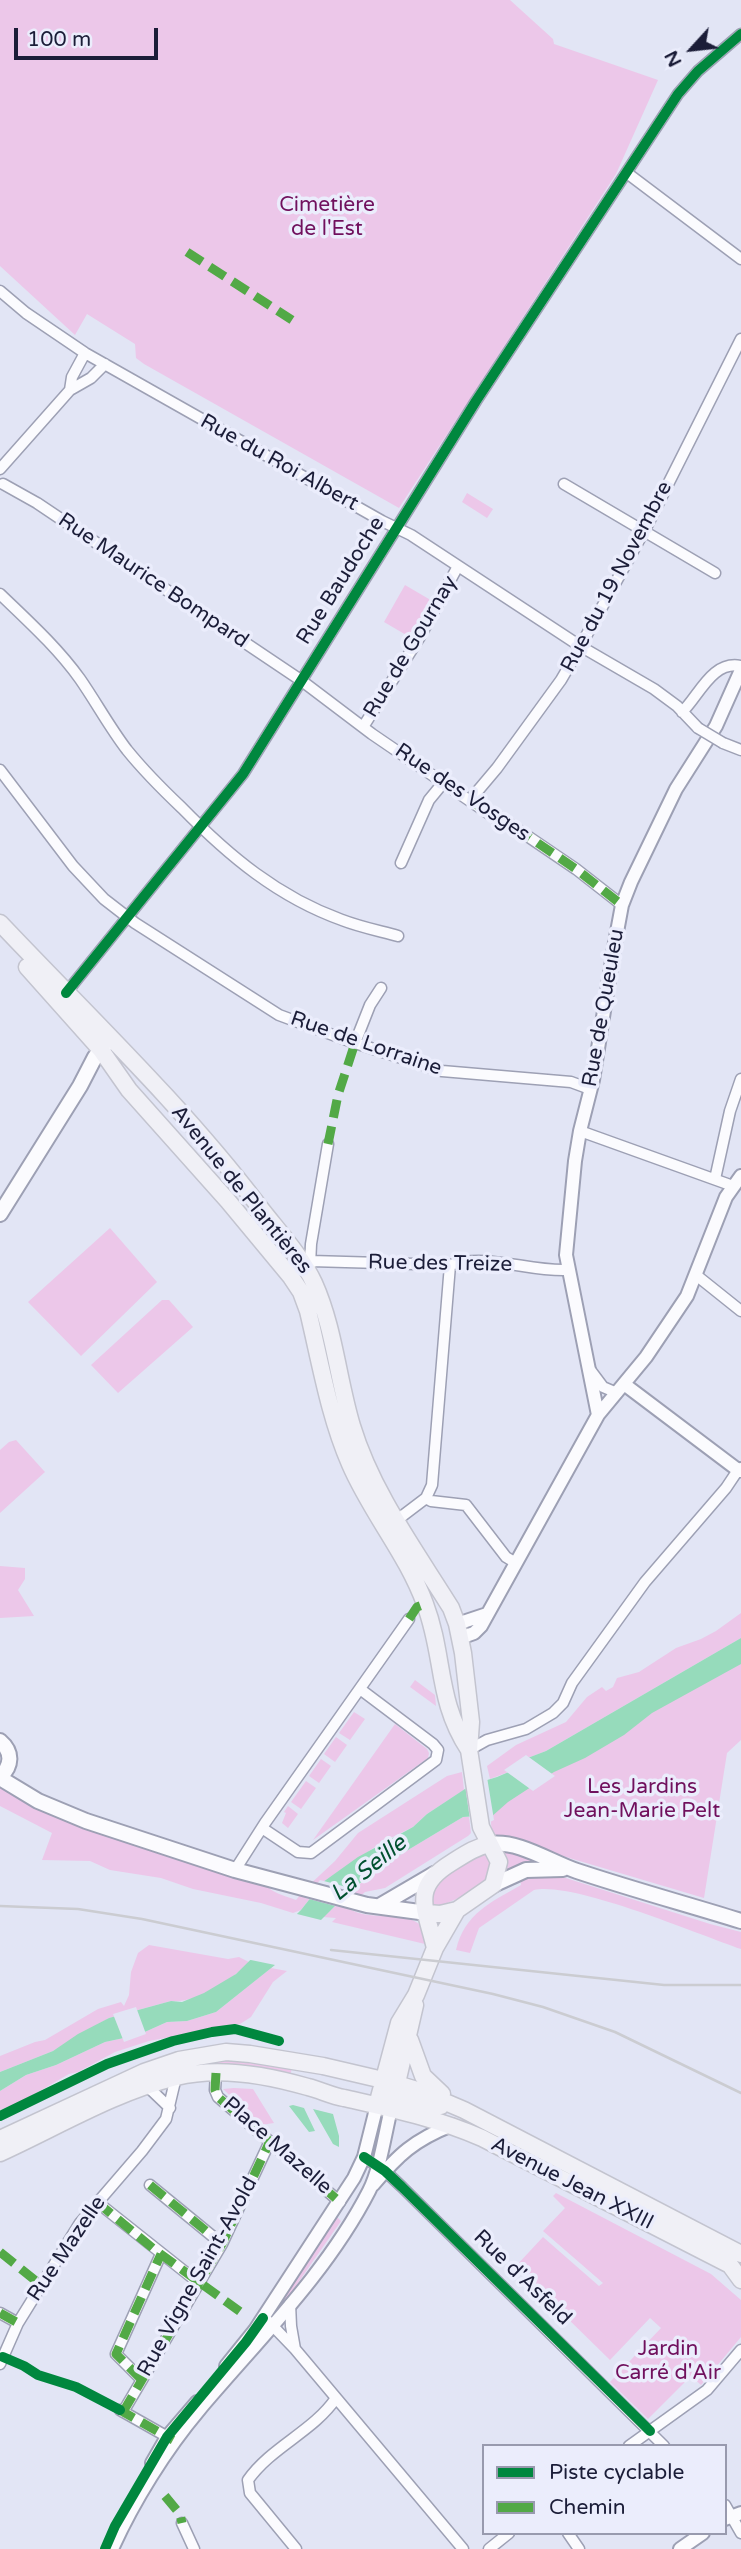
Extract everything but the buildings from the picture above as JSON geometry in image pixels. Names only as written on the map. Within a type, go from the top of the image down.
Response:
[{"type":"main road","points":[[0,923],[66,993],[106,1044]]},
{"type":"main road","points":[[0,939],[106,1044]]},
{"type":"main road","points":[[0,1214],[106,1044]]},
{"type":"main road","name":"Avenue de Plantières","points":[[106,1044],[117,1073],[129,1090],[232,1205],[301,1292],[348,1461],[416,1581],[435,1635],[446,1701],[456,1731],[469,1750]]},
{"type":"main road","name":"Avenue de Plantières","points":[[106,1044],[200,1134],[295,1254],[309,1265],[322,1304],[355,1435],[371,1475],[451,1608],[459,1631],[471,1722],[469,1750],[483,1846],[499,1862],[493,1885]]},
{"type":"main road","points":[[80,1086],[101,1072],[117,1073]]},
{"type":"main road","points":[[435,1635],[459,1631]]},
{"type":"main road","points":[[0,1741],[9,1754],[2,1775],[38,1801],[86,1821],[235,1870],[360,1903],[444,1913],[457,1910],[493,1885],[520,1872],[534,1869],[575,1870]]},
{"type":"main road","points":[[381,1905],[483,1846],[500,1843],[575,1870],[741,1921]]},
{"type":"main road","points":[[434,1874],[424,1893],[435,1948]]},
{"type":"main road","points":[[387,2095],[399,2023],[416,1995],[435,1948],[457,1910]]},
{"type":"main road","points":[[387,2095],[409,2038],[416,1995]]},
{"type":"main road","points":[[409,2038],[417,2064],[428,2082],[464,2110]]},
{"type":"main road","points":[[0,2154],[179,2060],[226,2052],[250,2054],[387,2095]]},
{"type":"main road","points":[[176,2077],[179,2060]]},
{"type":"main road","name":"Place Mazelle","points":[[146,2079],[216,2073],[244,2074],[308,2087],[387,2095]]},
{"type":"main road","points":[[0,2139],[146,2079]]},
{"type":"main road","name":"Avenue Jean XXIII","points":[[387,2095],[417,2090],[464,2110],[737,2263],[741,2280]]},
{"type":"main road","name":"Avenue Jean XXIII","points":[[387,2095],[737,2263]]},
{"type":"street","name":"Rue Baudoche","points":[[66,993],[243,774],[526,324],[678,94],[698,71],[741,34]]},
{"type":"street","points":[[627,173],[741,259]]},
{"type":"street","name":"Rue du Roi Albert","points":[[0,291],[26,313],[85,353],[397,528],[580,646],[654,689],[698,728],[741,750]]},
{"type":"street","name":"Rue du 19 Novembre","points":[[470,800],[561,680],[643,531],[741,339]]},
{"type":"street","points":[[70,390],[72,377],[85,353]]},
{"type":"street","points":[[1,485],[5,478],[0,470],[70,390],[92,378],[105,364]]},
{"type":"street","points":[[564,484],[715,573]]},
{"type":"street","name":"Rue Maurice Bompard","points":[[1,485],[37,503],[302,681]]},
{"type":"street","name":"Rue de Gournay","points":[[363,727],[421,635],[458,566]]},
{"type":"street","points":[[0,594],[55,648],[128,752],[200,828],[242,865],[287,895],[343,920],[398,936]]},
{"type":"street","name":"Rue de Queuleu","points":[[598,1415],[566,1255],[580,1131],[590,1089],[622,905],[665,810],[716,726],[741,668],[732,666],[715,672],[682,712]]},
{"type":"street","name":"Rue des Vosges","points":[[302,681],[443,783],[495,818],[501,818],[576,869],[622,905]]},
{"type":"street","name":"Rue de Lorraine","points":[[0,770],[73,866],[104,899],[279,1015],[442,1071],[571,1083],[590,1089]]},
{"type":"street","points":[[401,863],[429,800],[443,783]]},
{"type":"street","points":[[355,1043],[370,1005],[382,988]]},
{"type":"street","points":[[715,1179],[730,1111],[741,1079]]},
{"type":"street","points":[[459,1631],[487,1614],[598,1415],[671,1321],[687,1296],[737,1181],[715,1179],[580,1131]]},
{"type":"street","points":[[309,1265],[328,1144]]},
{"type":"street","points":[[295,1254],[311,1244]]},
{"type":"street","name":"Rue des Treize","points":[[309,1265],[450,1265],[465,1261],[482,1261],[568,1270]]},
{"type":"street","points":[[397,1520],[426,1498],[432,1485],[450,1265]]},
{"type":"street","points":[[696,1275],[741,1311]]},
{"type":"street","points":[[469,1750],[487,1740],[526,1729],[558,1709],[596,1647],[650,1575],[740,1470],[620,1389],[603,1387],[591,1371]]},
{"type":"street","points":[[426,1498],[466,1505],[506,1557],[516,1563]]},
{"type":"street","points":[[235,1870],[409,1619]]},
{"type":"street","points":[[262,1828],[298,1852],[311,1853],[436,1760],[438,1750],[433,1744],[360,1689]]},
{"type":"street","name":"Place Mazelle","points":[[216,2073],[215,2090],[218,2097],[340,2202],[364,2157],[387,2095]]},
{"type":"street","name":"Rue Mazelle","points":[[1,2359],[18,2323],[80,2223],[166,2119],[176,2077]]},
{"type":"street","points":[[146,2079],[170,2108]]},
{"type":"street","points":[[268,2321],[290,2304],[329,2254],[371,2188],[381,2168],[387,2095]]},
{"type":"street","points":[[381,2168],[417,2141],[452,2125]]},
{"type":"street","name":"Rue Vigne Saint-Avold","points":[[172,2440],[122,2411],[222,2244],[270,2141]]},
{"type":"street","name":"Rue d'Asfeld","points":[[364,2157],[381,2168],[662,2444]]},
{"type":"street","points":[[150,2185],[222,2244]]},
{"type":"street","points":[[97,2202],[199,2283]]},
{"type":"street","points":[[105,2549],[115,2525],[172,2440],[268,2321],[340,2202]]},
{"type":"street","points":[[142,2379],[116,2354],[161,2254]]},
{"type":"street","points":[[290,2304],[290,2326],[295,2349]]},
{"type":"street","points":[[0,2313],[18,2323]]},
{"type":"street","points":[[268,2321],[295,2349],[463,2549]]},
{"type":"street","points":[[632,2444],[707,2390],[741,2350]]},
{"type":"street","points":[[296,2549],[250,2493],[248,2480],[264,2462],[317,2418],[336,2398]]},
{"type":"street","points":[[112,2549],[172,2440]]},
{"type":"street","points":[[731,2513],[741,2533]]},
{"type":"street","points":[[182,2523],[194,2549]]},
{"type":"street","points":[[489,2549],[506,2535]]},
{"type":"street","points":[[680,2549],[700,2535]]},
{"type":"green space","name":"Cimetière de l'Est","points":[[0,0],[510,0],[553,39],[554,44],[658,80],[616,174],[399,508],[144,364],[136,358],[135,344],[87,314],[75,335],[0,266]]},
{"type":"green space","points":[[467,493],[493,509],[487,518],[462,502]]},
{"type":"green space","points":[[405,585],[434,602],[413,639],[384,622]]},
{"type":"green space","points":[[110,1228],[157,1282],[81,1356],[28,1302]]},
{"type":"green space","points":[[162,1300],[169,1300],[193,1327],[118,1393],[91,1365]]},
{"type":"green space","points":[[16,1440],[45,1472],[0,1513],[0,1450]]},
{"type":"green space","points":[[0,1566],[25,1568],[25,1579],[18,1590],[34,1616],[0,1618]]},
{"type":"green space","points":[[741,1613],[741,1638],[546,1751],[525,1759],[511,1771],[490,1779],[487,1766],[516,1745],[566,1722],[587,1697],[602,1687],[606,1691],[613,1687],[617,1678],[639,1672],[676,1648],[716,1631]]},
{"type":"green space","name":"Les Jardins Jean-Marie Pelt","points":[[741,1651],[741,1740],[727,1753],[704,1898],[492,1835],[489,1799]]},
{"type":"green space","points":[[415,1680],[435,1695],[436,1706],[410,1687]]},
{"type":"green space","points":[[354,1712],[365,1719],[350,1740],[339,1733]]},
{"type":"green space","points":[[395,1724],[427,1749],[428,1758],[313,1840]]},
{"type":"green space","points":[[336,1737],[347,1745],[335,1762],[324,1754]]},
{"type":"green space","points":[[321,1759],[331,1766],[319,1783],[309,1776]]},
{"type":"green space","points":[[462,1772],[464,1790],[427,1814],[413,1827],[381,1843],[323,1882],[301,1910],[293,1913],[261,1903],[193,1889],[161,1878],[110,1870],[90,1861],[42,1860],[52,1833],[0,1806],[0,1788],[6,1789],[46,1812],[76,1825],[240,1879],[256,1879],[276,1892],[296,1900],[335,1861],[358,1833],[447,1776]]},
{"type":"green space","points":[[306,1781],[316,1788],[301,1809],[291,1802]]},
{"type":"green space","points":[[288,1806],[298,1814],[288,1828],[282,1823]]},
{"type":"green space","points":[[463,1817],[469,1817],[471,1833],[468,1836],[385,1888],[365,1892],[347,1908],[363,1914],[413,1920],[425,1933],[425,1944],[332,1922],[336,1918],[323,1917],[378,1868]]},
{"type":"green space","points":[[500,1849],[546,1861],[506,1874]]},
{"type":"green space","points":[[483,1853],[493,1860],[483,1881],[453,1901],[432,1906],[430,1894],[439,1881]]},
{"type":"green space","points":[[547,1872],[741,1932],[741,1949],[605,1901],[552,1889],[534,1890],[479,1928],[470,1953],[456,1950],[466,1927],[480,1910],[521,1885],[520,1877]]},
{"type":"green space","points":[[149,1945],[228,1959],[239,1957],[249,1962],[224,1983],[203,1995],[109,2018],[53,2051],[0,2072],[0,2056],[45,2040],[98,2009],[121,2002],[124,2006],[138,1953]]},
{"type":"green space","points":[[271,1968],[287,1971],[273,1982],[251,2017],[240,2024],[149,2041],[115,2052],[69,2074],[19,2103],[0,2110],[0,2091],[26,2075],[56,2065],[105,2042],[138,2035],[167,2022],[187,2021],[216,2012]]},
{"type":"green space","points":[[223,2059],[292,2068],[290,2076],[203,2066],[202,2062]]},
{"type":"green space","points":[[223,2089],[253,2089],[274,2123],[261,2125]]},
{"type":"green space","name":"Jardin Carré d'Air","points":[[556,2193],[711,2274],[741,2300],[741,2337],[701,2385],[691,2376],[648,2419],[610,2382],[661,2328],[650,2318],[610,2360],[515,2267],[543,2237],[599,2286],[603,2283],[543,2231],[565,2208],[553,2196]]},
{"type":"green space","points":[[335,2215],[341,2221],[277,2313],[272,2310]]},
{"type":"water","name":"La Seille","points":[[741,1638],[741,1664],[652,1713],[624,1735],[585,1758],[554,1772],[508,1802],[490,1818],[463,1817],[378,1868],[346,1895],[280,1961],[216,2012],[187,2021],[167,2022],[138,2035],[105,2042],[56,2065],[26,2075],[0,2091],[0,2072],[53,2051],[109,2018],[171,2001],[182,2002],[204,1993],[236,1974],[301,1910],[323,1882],[358,1857],[413,1827],[427,1814],[471,1785],[511,1771],[525,1759],[546,1751]]},
{"type":"water","points":[[289,2106],[304,2108],[315,2131],[309,2132]]},
{"type":"water","points":[[313,2109],[333,2114],[339,2147],[333,2144]]},
{"type":"pier","points":[[526,1755],[555,1776],[533,1791],[504,1770]]},
{"type":"pier","points":[[487,1777],[494,1820],[470,1820],[465,1785]]},
{"type":"pier","points":[[320,1880],[358,1890],[339,1907],[305,1898]]},
{"type":"pier","points":[[293,1913],[325,1921],[280,1966],[246,1959]]},
{"type":"pier","points":[[136,2007],[146,2034],[124,2042],[113,2014]]},
{"type":"railway","points":[[0,1906],[78,1909],[142,1919],[493,1994],[543,2007],[615,2032],[741,2093]]},
{"type":"railway","points":[[331,1950],[664,1985],[741,1985]]},
{"type":"marked path","points":[[187,252],[292,320]]},
{"type":"marked path","points":[[470,800],[576,869],[622,905]]},
{"type":"marked path","points":[[328,1144],[338,1095],[355,1043]]},
{"type":"marked path","points":[[409,1619],[417,1607],[425,1604]]},
{"type":"marked path","points":[[216,2073],[215,2090],[218,2097],[340,2202]]},
{"type":"marked path","points":[[123,2412],[222,2244],[270,2141]]},
{"type":"marked path","points":[[150,2185],[222,2244]]},
{"type":"marked path","points":[[97,2202],[155,2250],[246,2316]]},
{"type":"marked path","points":[[0,2252],[41,2285]]},
{"type":"marked path","points":[[142,2380],[116,2354],[161,2254]]},
{"type":"marked path","points":[[0,2313],[18,2323]]},
{"type":"marked path","points":[[118,2409],[173,2440]]},
{"type":"marked path","points":[[165,2496],[180,2514],[182,2523]]},
{"type":"cycle path","points":[[66,993],[243,774],[476,401],[678,94],[698,71],[741,34]]},
{"type":"cycle path","points":[[0,2116],[107,2064],[173,2041],[235,2029],[279,2041]]},
{"type":"cycle path","points":[[364,2157],[402,2187],[650,2431]]},
{"type":"cycle path","points":[[105,2549],[115,2526],[167,2437],[263,2318]]},
{"type":"cycle path","points":[[3,2357],[38,2375],[76,2387],[120,2410]]}]
